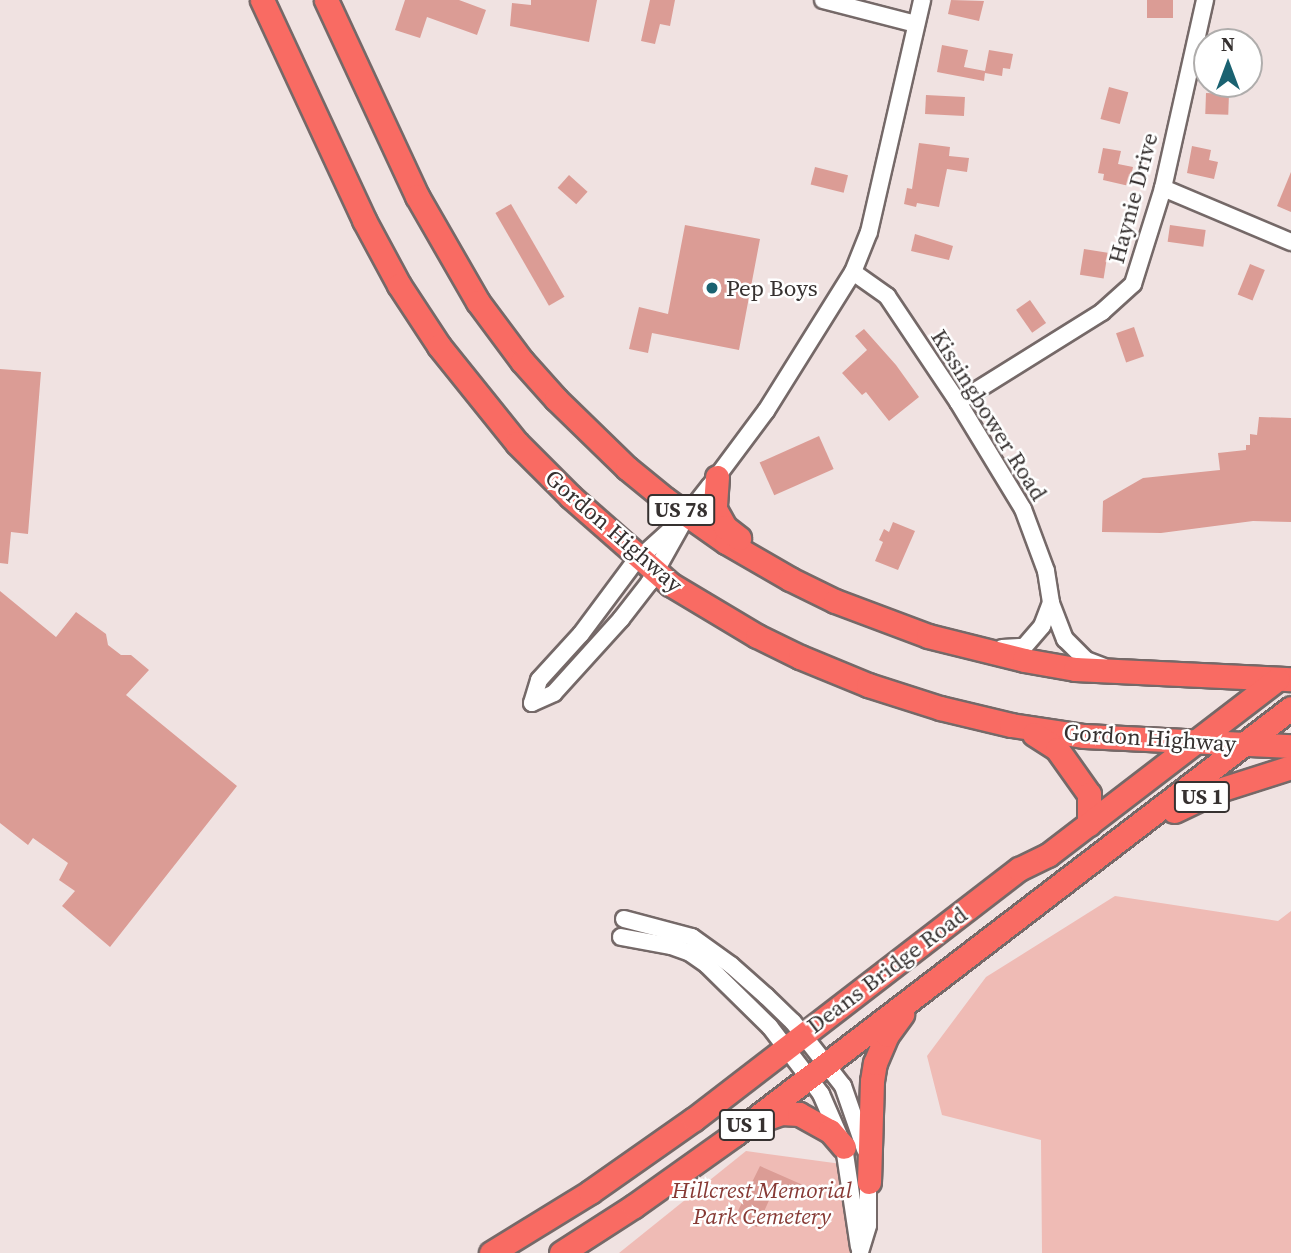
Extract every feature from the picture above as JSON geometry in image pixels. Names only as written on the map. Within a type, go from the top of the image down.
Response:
[{"type":"highway","name":"Gordon Highway","points":[[262,0],[364,220],[399,285],[439,346],[517,443],[571,497],[670,584],[757,636],[844,676],[940,708],[1011,725],[1084,737],[1291,746]]},
{"type":"highway","name":"US 78","points":[[326,0],[417,196],[478,302],[522,362],[590,435],[687,515],[748,555],[835,601],[916,632],[976,650],[1049,665],[1123,674],[1284,679]]},
{"type":"highway","points":[[717,477],[713,500],[725,527],[835,601]]},
{"type":"highway","name":"Deans Bridge Road","points":[[491,1253],[654,1148],[1019,869],[1048,855],[1195,742],[1284,679]]},
{"type":"highway","name":"Deans Bridge Road","points":[[561,1253],[634,1206],[735,1134],[1291,708]]},
{"type":"highway","points":[[1011,725],[1044,738],[1057,749],[1089,794],[1089,824]]},
{"type":"highway","name":"US 1","points":[[1118,840],[1216,791],[1291,767]]},
{"type":"highway","points":[[869,1182],[875,1063],[887,1035],[921,990]]},
{"type":"highway","points":[[735,1134],[771,1115],[789,1113],[820,1124],[844,1147]]},
{"type":"street","points":[[823,0],[916,24]]},
{"type":"street","points":[[648,564],[621,619],[554,693],[532,703],[539,680],[648,564],[717,477],[766,411],[853,272],[869,232],[922,0]]},
{"type":"street","name":"Haynie Drive","points":[[958,402],[1102,312],[1133,284],[1163,188],[1205,0]]},
{"type":"street","points":[[1163,188],[1291,242]]},
{"type":"street","name":"Kissingbower Road","points":[[853,272],[887,296],[958,402],[1023,509],[1046,572],[1051,603],[1065,639],[1086,660],[1123,674]]},
{"type":"street","points":[[976,650],[1024,647],[1042,626],[1051,603]]},
{"type":"street","points":[[624,919],[671,929],[709,948],[766,996],[794,1041],[818,1071],[843,1086],[866,1153],[869,1182],[868,1225],[860,1252]]},
{"type":"street","points":[[621,937],[690,953],[794,1041]]},
{"type":"street","points":[[818,1071],[821,1094],[844,1147],[860,1252]]},
{"type":"green space","points":[[1115,896],[1278,921],[1291,911],[1291,1253],[1042,1253],[1041,1140],[942,1115],[927,1056],[986,977]]},
{"type":"green space","name":"Hillcrest Memorial Park Cemetery","points":[[746,1151],[849,1165],[855,1253],[619,1253]]},
{"type":"building","points":[[405,0],[459,0],[486,10],[477,35],[427,17],[420,38],[395,30]]},
{"type":"building","points":[[531,0],[597,0],[589,42],[510,26],[512,3],[531,5]]},
{"type":"building","points":[[650,0],[675,0],[670,26],[660,24],[655,44],[641,41]]},
{"type":"building","points":[[951,0],[984,1],[979,21],[948,14]]},
{"type":"building","points":[[1147,0],[1173,0],[1173,18],[1147,18]]},
{"type":"building","points":[[942,45],[968,50],[964,67],[985,71],[989,50],[1013,54],[1010,69],[1003,68],[1002,76],[985,73],[984,81],[937,72]]},
{"type":"building","points":[[1109,87],[1128,92],[1120,124],[1100,119]]},
{"type":"building","points":[[926,95],[965,97],[964,116],[925,114]]},
{"type":"building","points":[[1206,98],[1229,98],[1228,115],[1205,114]]},
{"type":"building","points":[[919,143],[950,147],[949,156],[969,158],[967,172],[947,169],[939,207],[917,203],[916,207],[904,204],[907,188],[912,189]]},
{"type":"building","points":[[1192,146],[1211,150],[1209,160],[1218,162],[1214,179],[1187,173]]},
{"type":"building","points":[[1103,148],[1121,151],[1118,164],[1133,167],[1129,186],[1103,180],[1104,174],[1098,173]]},
{"type":"building","points":[[815,167],[848,175],[844,193],[811,184]]},
{"type":"building","points":[[1291,172],[1291,212],[1277,206]]},
{"type":"building","points":[[569,175],[588,192],[576,204],[558,188]]},
{"type":"building","points":[[511,204],[564,297],[549,306],[495,213]]},
{"type":"building","name":"Pep Boys","points":[[685,225],[760,239],[739,350],[652,333],[648,353],[629,349],[639,307],[668,314]]},
{"type":"building","points":[[1170,225],[1206,230],[1203,247],[1168,242]]},
{"type":"building","points":[[915,234],[953,246],[949,260],[911,251]]},
{"type":"building","points":[[1084,249],[1108,253],[1104,278],[1080,275]]},
{"type":"building","points":[[1250,264],[1265,270],[1252,301],[1238,295]]},
{"type":"building","points":[[1030,300],[1046,323],[1032,333],[1016,310]]},
{"type":"building","points":[[1134,327],[1144,356],[1126,362],[1116,333]]},
{"type":"building","points":[[864,329],[896,365],[919,397],[889,421],[866,392],[862,395],[842,373],[867,350],[855,336]]},
{"type":"building","points":[[0,369],[41,372],[28,534],[11,532],[8,564],[0,563]]},
{"type":"building","points":[[1259,417],[1291,418],[1291,522],[1253,521],[1161,533],[1102,532],[1103,501],[1143,478],[1220,470],[1218,453],[1246,450],[1246,445],[1250,445],[1250,434],[1257,435]]},
{"type":"building","points":[[819,436],[834,469],[774,495],[760,462]]},
{"type":"building","points":[[893,522],[915,531],[898,570],[875,561],[883,542],[879,540],[884,529],[889,532]]},
{"type":"building","points":[[0,591],[56,637],[76,612],[106,634],[108,645],[121,655],[131,655],[149,670],[126,695],[237,786],[110,947],[62,906],[75,891],[59,880],[68,863],[33,838],[28,845],[0,823]]},
{"type":"building","points":[[760,1166],[803,1185],[798,1197],[775,1187],[757,1227],[735,1217]]},
{"type":"place","name":"Pep Boys","points":[[712,288]]}]
